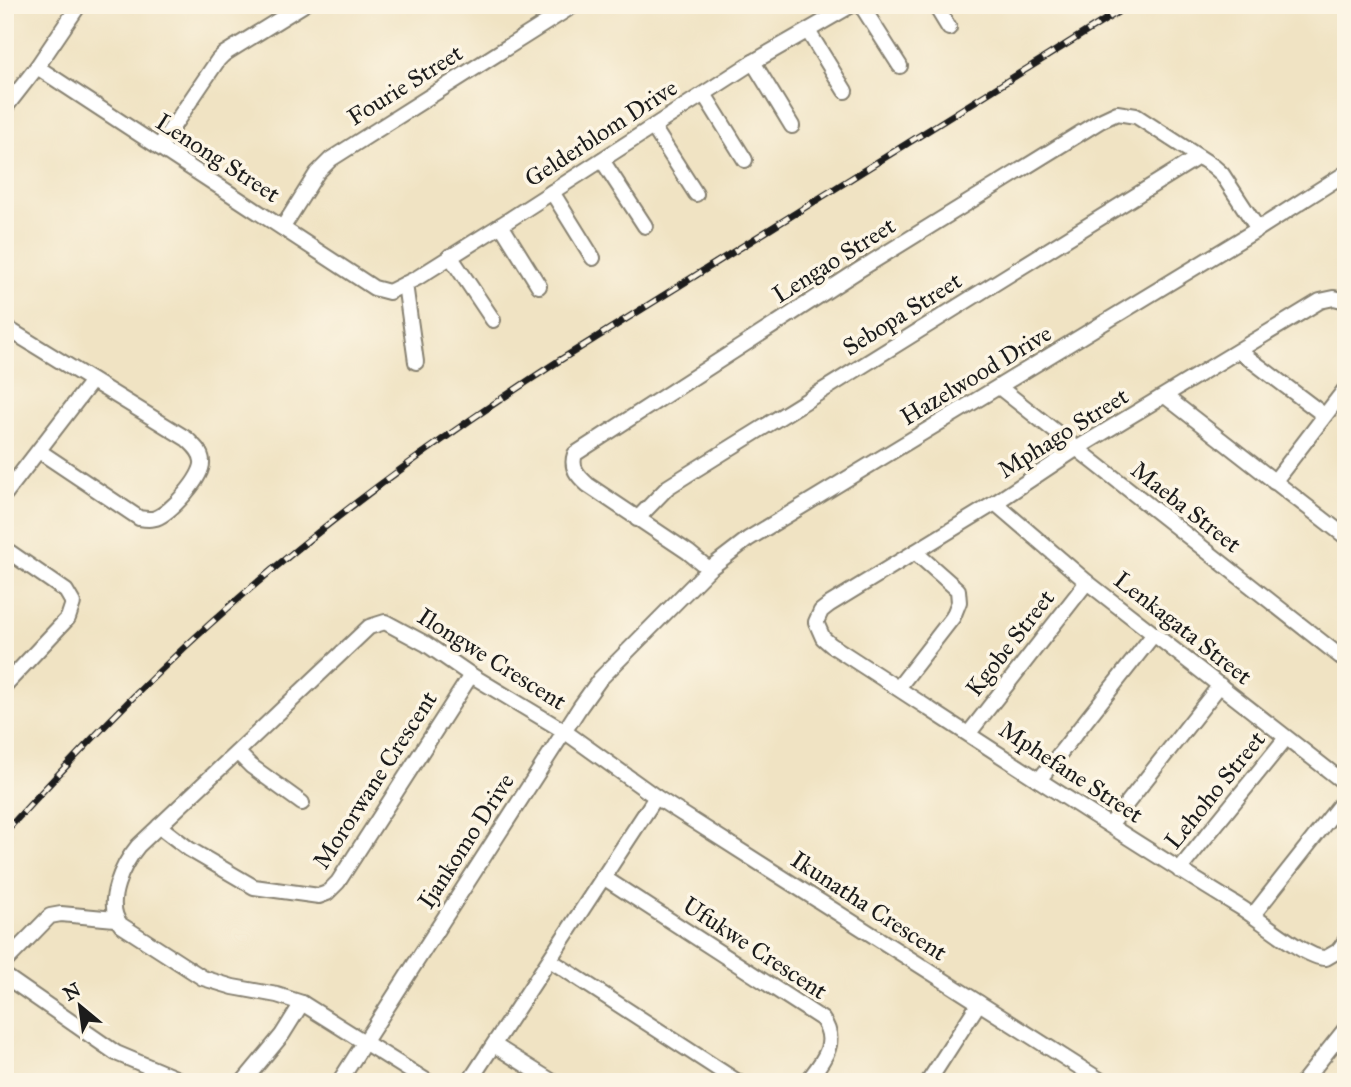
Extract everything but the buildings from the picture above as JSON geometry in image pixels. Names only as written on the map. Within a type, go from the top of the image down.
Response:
[{"type":"street","points":[[5,108],[79,5]]},
{"type":"street","points":[[159,147],[208,72],[224,54],[303,5]]},
{"type":"street","name":"Fourie Street","points":[[283,227],[317,173],[331,159],[574,5]]},
{"type":"street","name":"Gelderblom Drive","points":[[374,288],[389,292],[405,284],[753,62],[852,5]]},
{"type":"street","points":[[861,5],[900,66]]},
{"type":"street","points":[[935,5],[949,27]]},
{"type":"street","points":[[808,31],[845,91]]},
{"type":"street","points":[[753,62],[792,126]]},
{"type":"street","name":"Lenong Street","points":[[37,67],[374,288]]},
{"type":"street","points":[[704,94],[745,160]]},
{"type":"street","name":"Lengao Street","points":[[709,569],[580,478],[573,464],[573,457],[579,450],[859,270],[1109,116],[1126,113],[1136,116],[1213,166],[1222,174],[1258,229]]},
{"type":"street","points":[[653,127],[696,194]]},
{"type":"street","name":"Sebopa Street","points":[[637,519],[668,487],[1198,157]]},
{"type":"street","points":[[602,160],[645,226]]},
{"type":"street","points":[[1339,176],[1346,189]]},
{"type":"street","name":"Hazelwood Drive","points":[[645,635],[709,569],[748,539],[1258,229],[1339,176]]},
{"type":"street","points":[[552,192],[593,258]]},
{"type":"street","points":[[501,225],[539,286]]},
{"type":"street","points":[[450,256],[493,320]]},
{"type":"street","points":[[405,284],[416,362]]},
{"type":"street","name":"Mphago Street","points":[[830,604],[995,503],[1076,449],[1320,301],[1334,298],[1346,301]]},
{"type":"street","points":[[5,327],[187,439],[195,446],[202,461],[202,471],[167,512],[153,520],[146,520],[139,518],[39,451]]},
{"type":"street","points":[[1239,351],[1324,415]]},
{"type":"street","points":[[5,494],[92,381]]},
{"type":"street","name":"Maeba Street","points":[[999,387],[1346,662]]},
{"type":"street","points":[[1274,482],[1346,388]]},
{"type":"street","points":[[1165,396],[1346,537]]},
{"type":"street","name":"Lenkagata Street","points":[[995,503],[1087,582],[1346,784]]},
{"type":"street","points":[[5,549],[66,591],[73,603],[68,618],[5,685]]},
{"type":"street","points":[[898,688],[953,617],[959,602],[958,590],[915,552]]},
{"type":"street","name":"Kgobe Street","points":[[968,733],[1087,582]]},
{"type":"street","name":"Mphefane Street","points":[[830,604],[817,617],[818,629],[823,638],[1039,780],[1253,915],[1306,953],[1322,959],[1332,956],[1346,940]]},
{"type":"street","name":"Ilongwe Crescent","points":[[115,919],[113,904],[127,862],[138,846],[376,623],[392,625],[426,644],[471,675],[565,731]]},
{"type":"street","points":[[1039,780],[1154,634]]},
{"type":"street","name":"Ijankomo Drive","points":[[338,1082],[600,679],[645,635]]},
{"type":"street","name":"Mororwane Crescent","points":[[159,826],[189,849],[254,887],[312,896],[327,893],[338,882],[471,675]]},
{"type":"street","points":[[1110,825],[1220,685]]},
{"type":"street","name":"Ikunatha Crescent","points":[[565,731],[656,797],[1103,1082]]},
{"type":"street","name":"Lehoho Street","points":[[1179,870],[1286,738]]},
{"type":"street","points":[[238,753],[251,766],[302,803]]},
{"type":"street","points":[[469,1082],[656,797]]},
{"type":"street","points":[[1253,915],[1346,797]]},
{"type":"street","name":"Ufukwe Crescent","points":[[603,877],[822,1019],[829,1032],[830,1046],[807,1082]]},
{"type":"street","points":[[5,962],[50,916],[61,914],[115,919],[131,933],[204,978],[302,1003],[428,1082]]},
{"type":"street","points":[[550,960],[737,1082]]},
{"type":"street","points":[[5,976],[116,1053],[185,1082]]},
{"type":"street","points":[[243,1082],[282,1035],[302,1003]]},
{"type":"street","points":[[928,1082],[979,1003]]},
{"type":"street","points":[[1303,1082],[1346,1028]]},
{"type":"street","points":[[494,1045],[554,1082]]},
{"type":"railway","points":[[5,832],[105,725],[183,649],[251,588],[378,486],[466,422],[557,362],[1129,5]]}]
